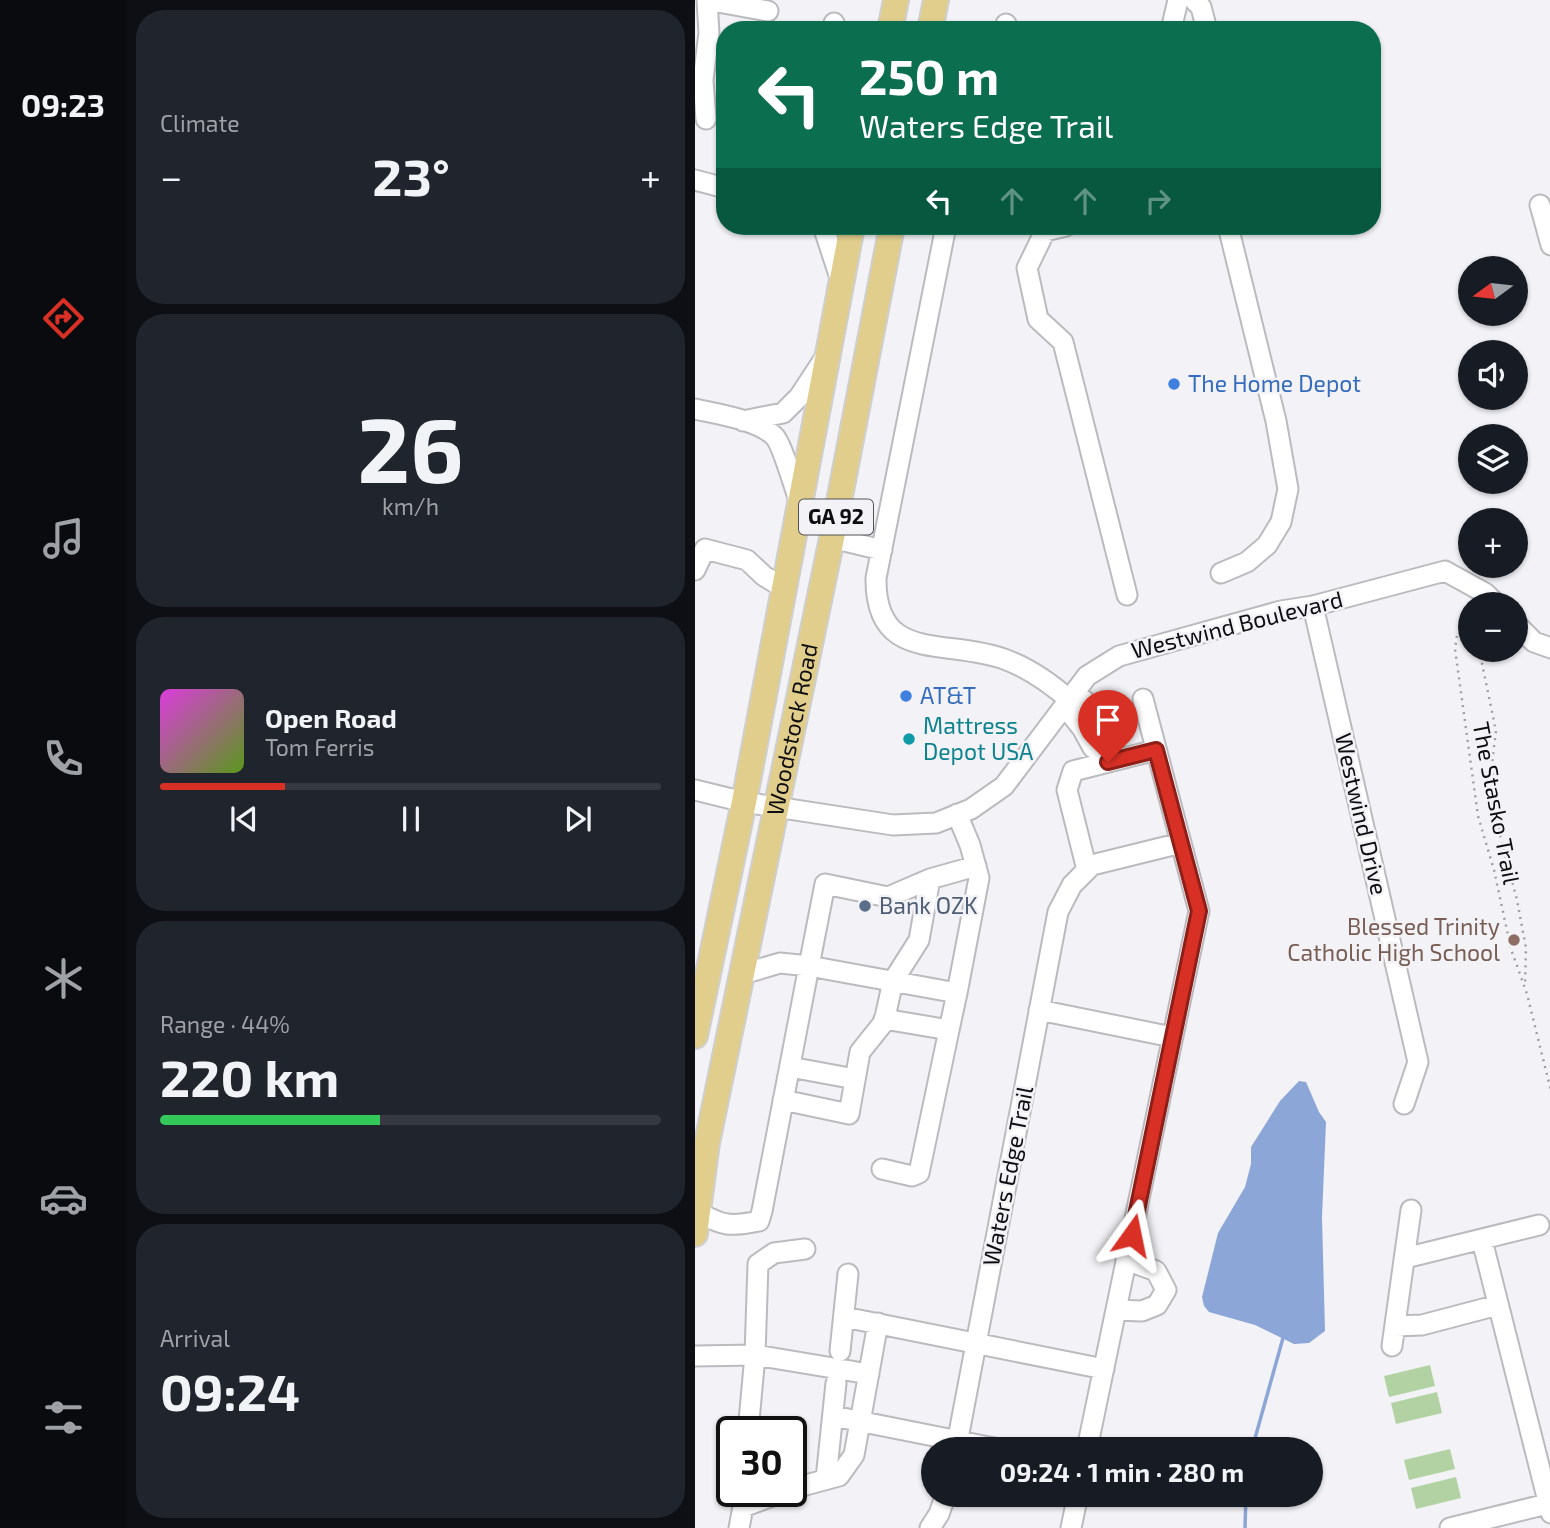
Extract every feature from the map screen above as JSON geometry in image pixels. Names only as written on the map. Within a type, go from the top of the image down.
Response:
[{"type":"main road","points":[[932,21],[936,0]]},
{"type":"main road","name":"Woodstock Road","points":[[695,1036],[743,802],[850,235]]},
{"type":"main road","name":"Woodstock Road","points":[[696,1223],[707,1143],[778,808],[890,235]]},
{"type":"street","points":[[702,109],[709,33],[707,0],[768,11]]},
{"type":"street","points":[[1173,21],[1178,0]]},
{"type":"street","points":[[1194,0],[1201,7],[1205,21]]},
{"type":"street","points":[[695,180],[716,186]]},
{"type":"street","points":[[1540,205],[1550,245]]},
{"type":"street","points":[[826,235],[841,282]]},
{"type":"street","points":[[944,235],[876,578],[876,598],[881,615],[894,634],[908,641],[1003,659],[1026,669],[1070,701],[1070,713],[1090,722],[1093,748],[1106,757]]},
{"type":"street","points":[[1043,235],[1027,268],[1038,319],[1063,342],[1127,595]]},
{"type":"street","points":[[1221,573],[1247,562],[1267,545],[1281,522],[1288,489],[1276,421],[1230,235]]},
{"type":"street","points":[[743,421],[783,413],[799,397],[828,352]]},
{"type":"street","points":[[695,410],[743,421],[776,437],[800,503]]},
{"type":"street","points":[[832,538],[882,550]]},
{"type":"street","points":[[695,570],[705,549],[747,560],[764,576],[784,588]]},
{"type":"street","name":"Westwind Boulevard","points":[[695,790],[743,802],[893,825],[936,823],[971,809],[1004,786],[1070,701],[1086,676],[1119,656],[1281,611],[1313,606],[1445,571],[1482,592]]},
{"type":"street","name":"Westwind Drive","points":[[1313,606],[1418,1062],[1404,1104]]},
{"type":"street","points":[[1528,636],[1534,642],[1550,648]]},
{"type":"street","points":[[1090,1437],[1199,911],[1143,699]]},
{"type":"street","points":[[1088,870],[1067,790],[1073,771],[1106,757],[1156,750]]},
{"type":"street","points":[[882,1170],[912,1175],[919,1173],[957,993],[979,878],[957,814]]},
{"type":"street","name":"Waters Edge Trail","points":[[958,1437],[1058,912],[1072,885],[1092,865],[1181,843]]},
{"type":"street","points":[[696,1223],[736,1226],[759,1221],[763,1211],[825,884],[888,897],[930,879],[976,866]]},
{"type":"street","points":[[783,1100],[849,1114],[860,1052],[884,1019],[893,981],[919,940],[930,879]]},
{"type":"street","points":[[743,974],[780,963],[957,993]]},
{"type":"street","points":[[1039,1010],[1172,1037]]},
{"type":"street","points":[[884,1019],[949,1030]]},
{"type":"street","points":[[790,1067],[855,1079]]},
{"type":"street","points":[[1411,1210],[1394,1336],[1422,1325],[1498,1305]]},
{"type":"street","points":[[1405,1258],[1539,1225]]},
{"type":"street","points":[[1450,1528],[1550,1507],[1482,1240]]},
{"type":"street","points":[[749,1416],[758,1264],[774,1253],[805,1249]]},
{"type":"street","points":[[1116,1310],[1142,1311],[1157,1305],[1166,1290],[1156,1271],[1126,1259]]},
{"type":"street","points":[[840,1351],[848,1274]]},
{"type":"street","points":[[844,1317],[976,1341],[1104,1369]]},
{"type":"street","points":[[807,1484],[839,1476],[854,1455],[878,1323]]},
{"type":"street","points":[[695,1356],[755,1354],[869,1374]]},
{"type":"street","points":[[826,1479],[836,1383]]},
{"type":"street","points":[[833,1416],[923,1437]]},
{"type":"street","points":[[739,1528],[743,1507]]},
{"type":"street","points":[[931,1528],[941,1507]]},
{"type":"street","points":[[1071,1528],[1075,1507]]},
{"type":"path","name":"The Stasko Trail","points":[[1458,635],[1455,649],[1478,816],[1550,1091]]},
{"type":"path","name":"The Stasko Trail","points":[[1482,662],[1496,731],[1492,764],[1493,792],[1526,948],[1525,988]]},
{"type":"green space","points":[[1430,1365],[1435,1386],[1389,1397],[1384,1376]]},
{"type":"green space","points":[[1437,1392],[1442,1413],[1396,1424],[1391,1403]]},
{"type":"green space","points":[[1450,1449],[1455,1469],[1409,1480],[1404,1460]]},
{"type":"green space","points":[[1456,1477],[1461,1498],[1416,1509],[1411,1488]]},
{"type":"water","points":[[1299,1081],[1306,1082],[1326,1122],[1322,1217],[1325,1331],[1309,1343],[1294,1344],[1255,1325],[1209,1312],[1202,1297],[1218,1233],[1245,1187],[1251,1164],[1251,1147],[1280,1101]]},
{"type":"waterway","points":[[1255,1437],[1283,1338]]},
{"type":"waterway","points":[[1245,1528],[1246,1507]]},
{"type":"place","name":"The Home Depot","points":[[1174,384]]},
{"type":"place","name":"AT&T","points":[[906,696]]},
{"type":"place","name":"Mattress Depot USA","points":[[909,739]]},
{"type":"place","name":"Bank OZK","points":[[865,906]]},
{"type":"place","name":"Blessed Trinity Catholic High School","points":[[1514,940]]},
{"type":"route","points":[[1108,762],[1156,750],[1199,911],[1132,1235]]}]
